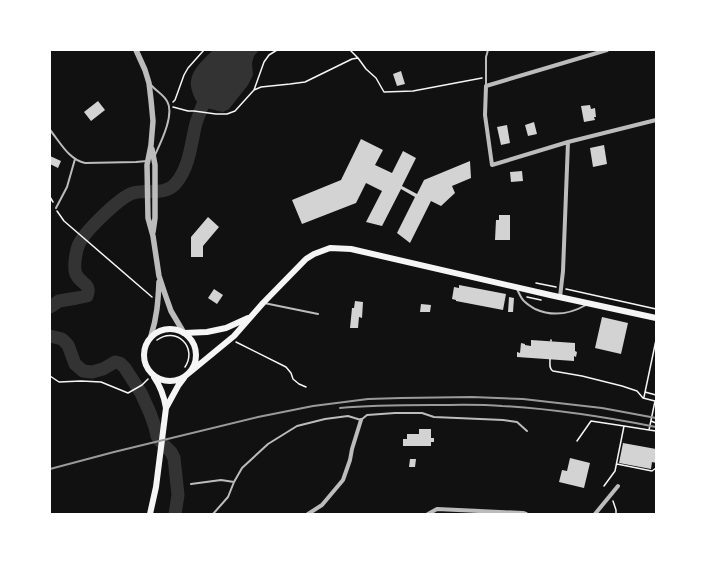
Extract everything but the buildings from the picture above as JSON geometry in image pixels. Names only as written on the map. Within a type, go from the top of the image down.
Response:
[{"type":"main road","points":[[152,375],[159,379],[168,381],[177,380],[187,374],[234,336],[263,303],[306,259],[314,254],[330,248],[350,249],[517,288],[656,318]]},
{"type":"main road","points":[[184,333],[207,332],[226,328],[251,316]]},
{"type":"main road","points":[[150,514],[156,487],[166,408],[163,392],[146,367],[144,351],[146,343],[154,338],[158,331],[176,329],[190,338],[194,344],[196,360],[193,367],[178,386],[166,408]]},
{"type":"street","points":[[136,50],[145,70],[152,100],[153,121],[148,163],[148,218],[164,294],[171,311],[184,333]]},
{"type":"street","points":[[607,50],[486,86],[485,115],[492,165],[568,142],[656,120]]},
{"type":"street","points":[[560,297],[564,271],[568,142]]},
{"type":"street","points":[[151,145],[155,165],[155,218],[153,236]]},
{"type":"street","points":[[154,338],[158,305],[159,276]]},
{"type":"street","points":[[308,514],[322,505],[343,480],[361,420]]},
{"type":"street","points":[[595,514],[618,486]]},
{"type":"street","points":[[428,514],[437,509],[526,514]]},
{"type":"lane","points":[[486,86],[486,57],[488,50]]},
{"type":"lane","points":[[149,83],[163,96],[170,106],[167,126],[154,157]]},
{"type":"lane","points":[[50,130],[70,156],[80,162],[148,163]]},
{"type":"lane","points":[[56,208],[67,188],[75,159]]},
{"type":"lane","points":[[517,288],[524,302],[538,310],[551,313],[571,312],[589,304]]},
{"type":"lane","points":[[263,303],[318,314]]},
{"type":"lane","points":[[213,514],[228,497],[242,468],[268,444],[297,426],[325,419],[348,416],[361,420],[366,415],[422,413],[434,417],[517,422],[526,431]]},
{"type":"lane","points":[[191,484],[221,480],[234,482]]},
{"type":"path","points":[[204,50],[188,68],[175,100],[170,106],[188,111],[205,113],[227,114],[235,111],[254,90],[264,62],[269,55],[277,50]]},
{"type":"path","points":[[350,50],[366,69],[376,78],[384,92],[413,91],[486,77]]},
{"type":"path","points":[[254,90],[261,87],[305,82],[352,59],[358,58]]},
{"type":"path","points":[[50,197],[53,200]]},
{"type":"path","points":[[64,221],[142,289]]},
{"type":"path","points":[[536,283],[656,309]]},
{"type":"path","points":[[521,296],[542,300]]},
{"type":"path","points":[[154,338],[172,336],[179,338],[184,342],[188,348],[189,354],[185,367]]},
{"type":"path","points":[[644,398],[656,340]]},
{"type":"path","points":[[234,341],[286,367],[291,373],[293,379],[306,387]]},
{"type":"path","points":[[550,359],[550,368],[553,371],[582,376],[622,386],[637,391],[644,398],[655,401],[649,430]]},
{"type":"path","points":[[50,376],[59,382],[101,382],[128,393],[142,385],[152,375]]},
{"type":"path","points":[[645,392],[656,395]]},
{"type":"path","points":[[577,441],[591,421],[656,431]]},
{"type":"path","points":[[650,421],[656,423]]},
{"type":"path","points":[[604,486],[615,471],[624,426]]},
{"type":"path","points":[[617,464],[652,470],[656,468]]},
{"type":"path","points":[[612,499],[616,514]]},
{"type":"shaded area","points":[[213,50],[259,50],[254,56],[252,63],[253,75],[248,85],[229,109],[223,112],[202,107],[195,99],[191,86],[192,77],[196,68]]},
{"type":"waterway","points":[[50,307],[59,301],[87,296],[88,288],[78,277],[75,271],[76,255],[79,244],[83,238],[103,215],[120,201],[133,193],[162,191],[172,187],[176,183],[187,162],[196,123],[210,91]]},
{"type":"waterway","points":[[50,336],[62,339],[68,345],[75,364],[83,371],[92,372],[103,369],[115,362],[120,363],[125,368],[141,393],[150,413],[157,436],[171,452],[174,458],[178,495],[175,514]]},
{"type":"railway","points":[[50,469],[258,417],[313,406],[368,399],[472,397],[523,399],[602,408],[656,418]]},
{"type":"railway","points":[[340,408],[397,405],[493,405],[579,414],[656,427]]}]
